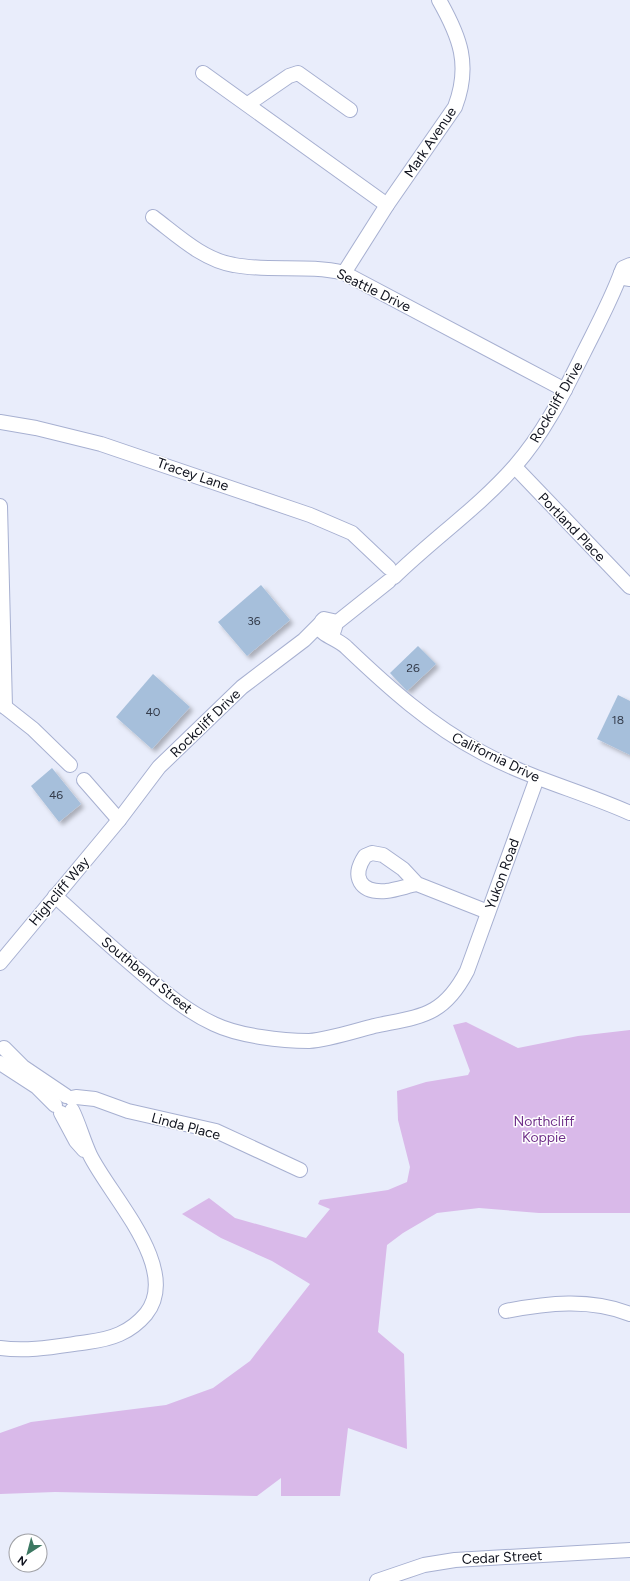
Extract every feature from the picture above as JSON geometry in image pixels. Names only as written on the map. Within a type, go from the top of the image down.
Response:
[{"type":"street","name":"Mark Avenue","points":[[344,273],[454,107],[461,91],[464,76],[463,60],[450,20],[439,0]]},
{"type":"street","points":[[203,73],[388,205]]},
{"type":"street","points":[[248,104],[289,76],[298,74],[350,110]]},
{"type":"street","name":"Seattle Drive","points":[[153,217],[203,253],[234,265],[306,267],[328,269],[344,273],[565,390]]},
{"type":"street","name":"Rockcliff Drive","points":[[119,820],[159,767],[207,719],[242,687],[304,640],[328,627],[388,574],[412,560],[477,504],[515,467],[536,439],[565,390],[613,295],[628,271]]},
{"type":"street","name":"Tracey Lane","points":[[0,422],[36,428],[101,444],[310,515],[352,533],[374,555],[388,574]]},
{"type":"street","name":"Portland Place","points":[[515,467],[630,587]]},
{"type":"street","points":[[0,513],[3,708],[33,729],[70,766]]},
{"type":"street","name":"California Drive","points":[[328,627],[342,643],[379,678],[446,732],[482,753],[537,778],[630,813]]},
{"type":"street","name":"Yukon Road","points":[[467,971],[537,778]]},
{"type":"street","points":[[84,780],[119,820]]},
{"type":"street","name":"Highcliff Way","points":[[0,963],[119,820]]},
{"type":"street","points":[[417,884],[488,912]]},
{"type":"street","name":"Southbend Street","points":[[55,896],[138,970],[192,1012],[215,1025],[228,1030],[274,1040],[311,1041],[430,1012],[444,1003],[457,990],[467,971]]},
{"type":"street","points":[[0,1348],[23,1350],[108,1340],[127,1332],[141,1320],[151,1307],[155,1294],[156,1278],[153,1261],[140,1237],[90,1154],[76,1141],[66,1105],[1,1048]]},
{"type":"street","points":[[0,1063],[66,1105]]},
{"type":"street","name":"Linda Place","points":[[66,1105],[76,1097],[95,1099],[115,1106],[216,1131],[300,1170]]},
{"type":"street","points":[[506,1311],[543,1304],[584,1303],[618,1309],[630,1314]]},
{"type":"street","name":"Cedar Street","points":[[377,1581],[424,1565],[455,1560],[630,1550]]},
{"type":"green space","name":"Northcliff Koppie","points":[[466,1022],[518,1048],[578,1036],[630,1030],[630,1213],[539,1213],[479,1208],[437,1213],[403,1233],[387,1245],[378,1332],[404,1354],[407,1449],[348,1428],[340,1496],[281,1496],[281,1478],[257,1496],[55,1492],[0,1494],[0,1433],[31,1422],[166,1405],[213,1388],[250,1361],[310,1284],[272,1261],[221,1238],[182,1214],[209,1198],[235,1218],[306,1238],[330,1209],[318,1204],[320,1200],[388,1190],[407,1182],[410,1167],[398,1120],[397,1091],[426,1082],[468,1075],[470,1071],[453,1025]]},
{"type":"building","points":[[261,585],[290,620],[247,656],[218,622]]},
{"type":"building","points":[[418,646],[436,664],[407,691],[390,673]]},
{"type":"building","points":[[153,674],[190,707],[152,749],[116,717]]},
{"type":"building","points":[[618,695],[630,701],[630,755],[597,739]]},
{"type":"building","points":[[52,768],[81,804],[59,822],[31,786]]}]
